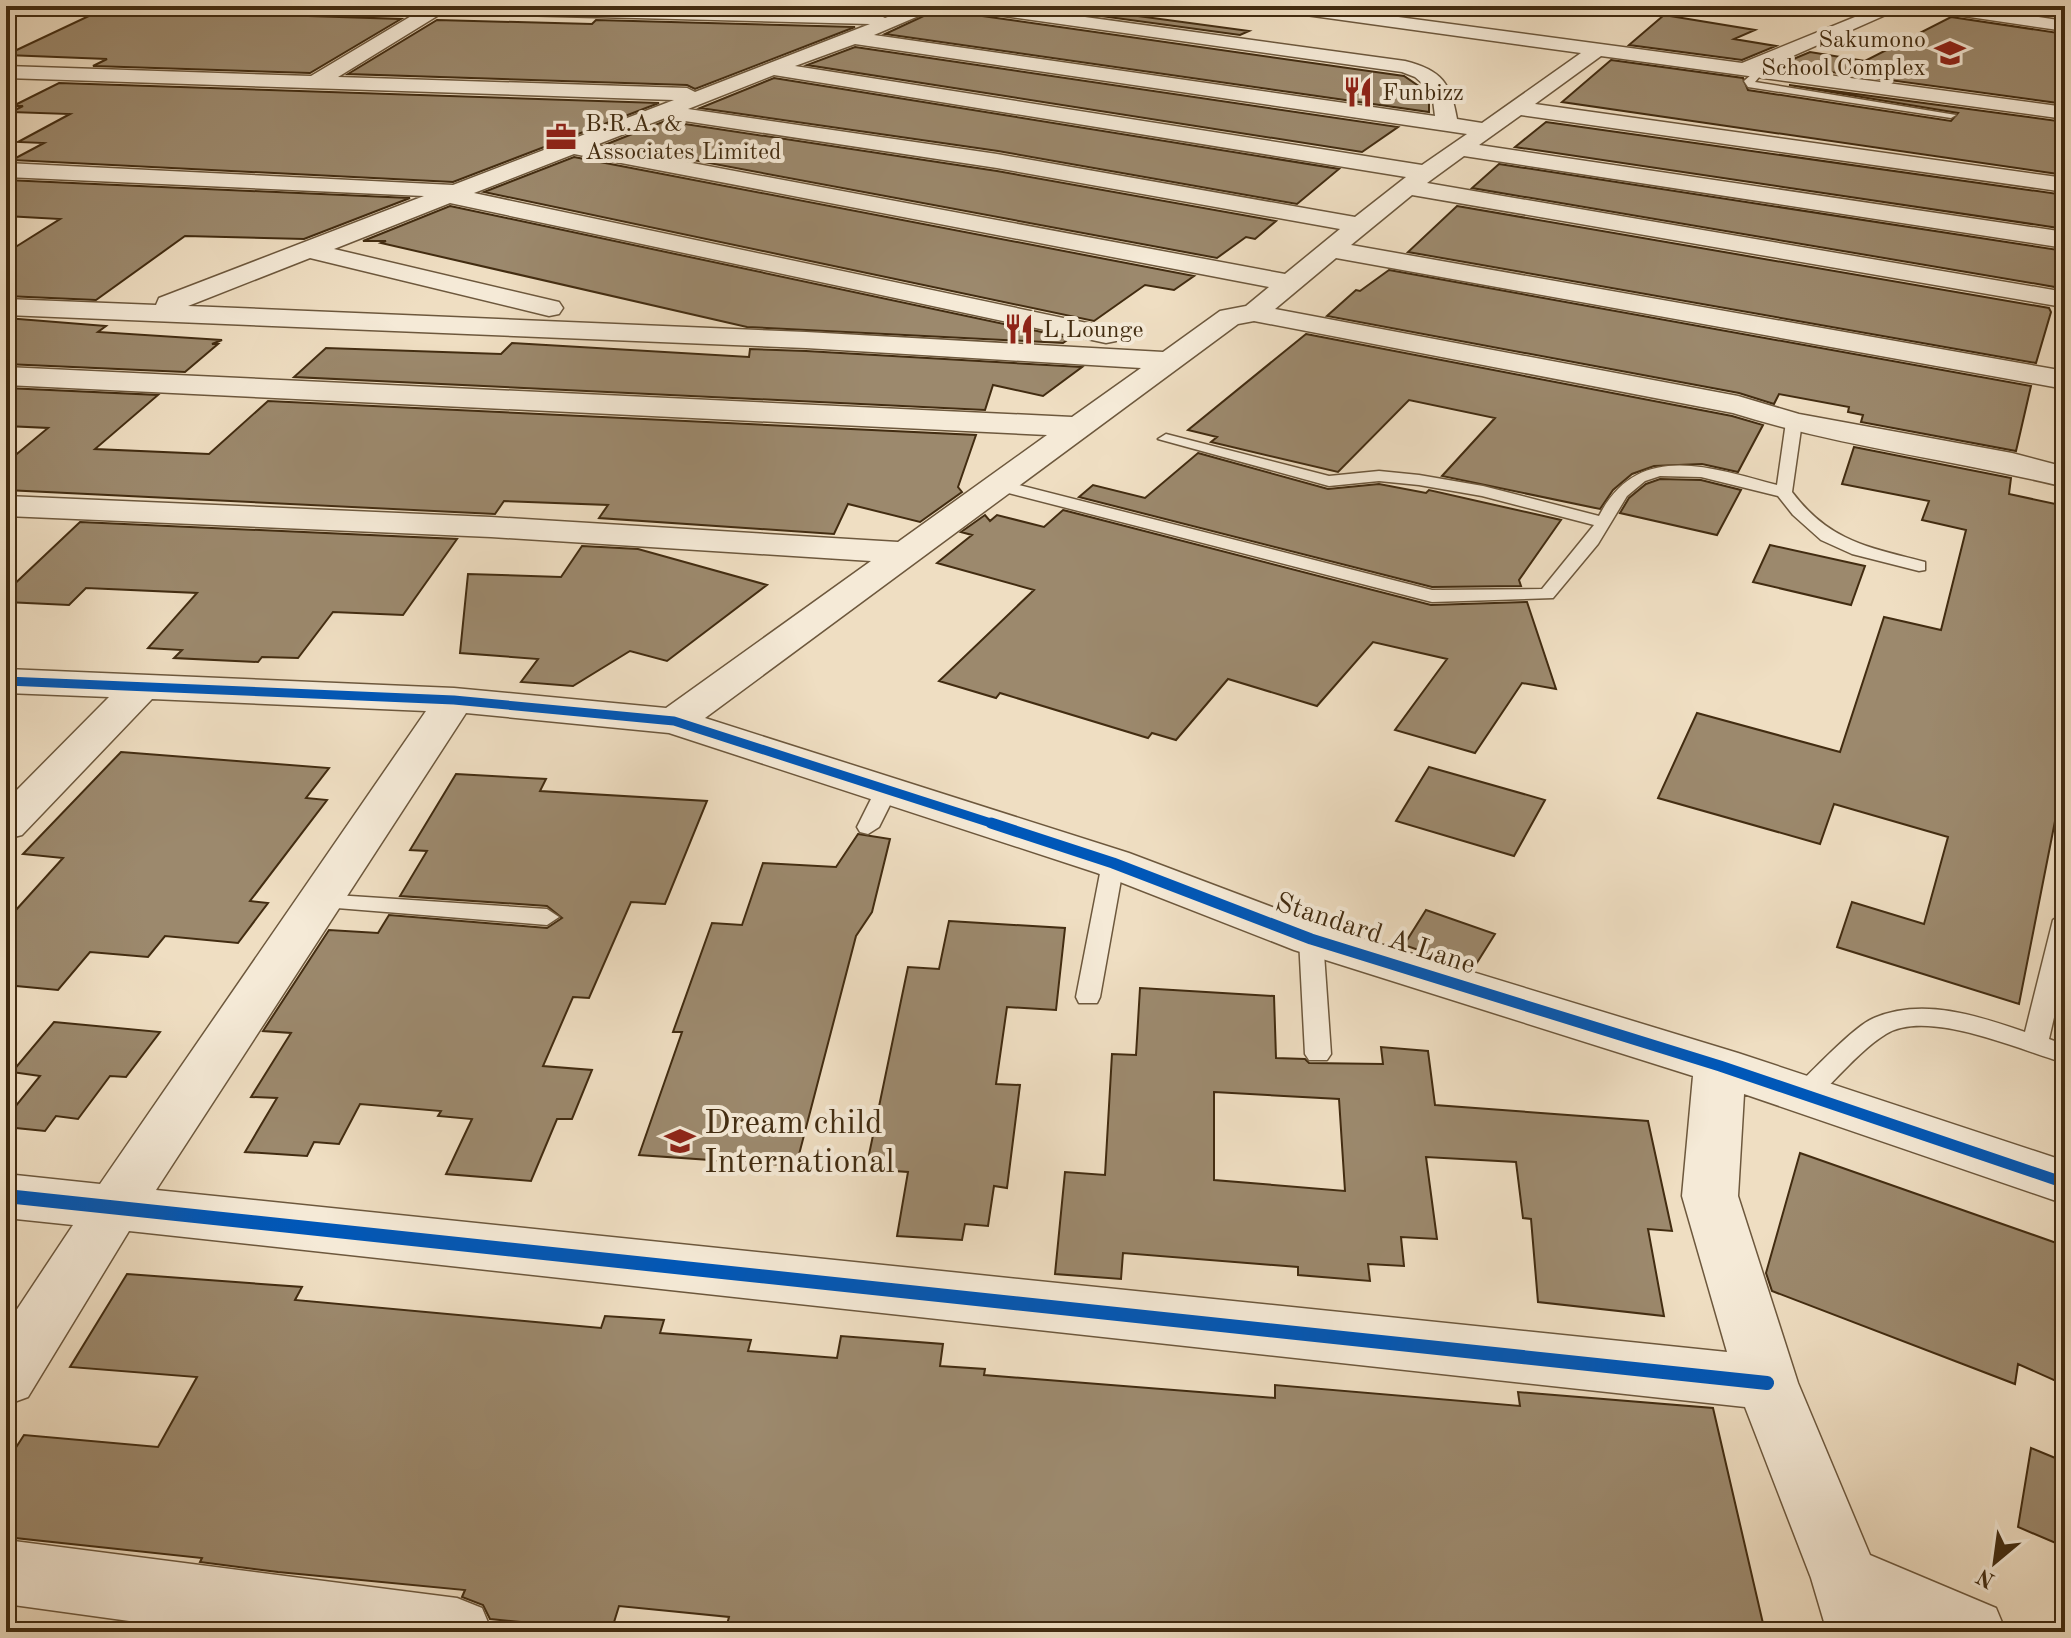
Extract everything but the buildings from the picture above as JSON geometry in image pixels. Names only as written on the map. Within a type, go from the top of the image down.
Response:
[{"type":"street","points":[[391,6],[899,20]]},
{"type":"street","points":[[152,311],[933,6]]},
{"type":"street","points":[[968,6],[1405,67],[1422,73],[1442,90],[1454,137]]},
{"type":"street","points":[[1277,6],[1594,52],[1752,70],[2065,113]]},
{"type":"street","points":[[1349,16],[1370,6]]},
{"type":"street","points":[[1752,70],[1897,6]]},
{"type":"street","points":[[1929,6],[2065,26]]},
{"type":"street","points":[[317,81],[439,7]]},
{"type":"street","points":[[852,37],[2065,240]]},
{"type":"street","points":[[1254,313],[1417,180],[1454,137],[1486,130],[1594,52]]},
{"type":"street","points":[[772,69],[1417,180],[2057,298]]},
{"type":"street","points":[[6,72],[705,95]]},
{"type":"street","points":[[6,95],[51,74]]},
{"type":"street","points":[[1518,108],[2065,185]]},
{"type":"street","points":[[664,111],[997,161],[1362,226]]},
{"type":"street","points":[[572,147],[1289,283]]},
{"type":"street","points":[[6,170],[454,193],[1176,356]]},
{"type":"street","points":[[308,250],[549,308]]},
{"type":"street","points":[[1334,250],[2065,380]]},
{"type":"street","points":[[6,307],[1176,356]]},
{"type":"street","points":[[674,721],[1230,317],[1254,313],[1577,377],[1738,405],[1794,422],[2012,463],[2065,477],[2065,467]]},
{"type":"street","points":[[6,376],[1078,427]]},
{"type":"street","points":[[6,506],[491,527],[905,553]]},
{"type":"street","name":"Standard A Lane","points":[[6,681],[454,700],[674,721],[877,809],[1113,863],[1311,939],[1720,1066],[2065,1183]]},
{"type":"street","points":[[6,826],[143,686]]},
{"type":"street","points":[[6,1378],[116,1205],[454,700]]},
{"type":"street","points":[[1720,1066],[1710,1196],[1767,1383],[1854,1605],[1971,1632]]},
{"type":"street","points":[[6,1196],[116,1205],[1767,1383]]},
{"type":"street","points":[[6,1572],[417,1629]]},
{"type":"lane","points":[[1752,70],[1749,81],[1752,85],[1951,115]]},
{"type":"lane","points":[[1784,492],[1794,422]]},
{"type":"lane","points":[[1166,439],[1329,481],[1379,476],[1419,480],[1483,491],[1604,522]]},
{"type":"lane","points":[[999,485],[1432,596],[1547,594],[1604,522],[1622,491],[1634,480],[1653,472],[1690,469],[1784,492],[1809,526],[1822,536],[1919,566]]},
{"type":"lane","points":[[1088,997],[1113,863]]},
{"type":"lane","points":[[320,901],[547,917]]},
{"type":"lane","points":[[2035,1043],[2065,920]]},
{"type":"lane","points":[[1311,939],[1318,1054]]},
{"type":"lane","points":[[1804,1094],[1880,1025],[1922,1018],[1968,1022],[2065,1054]]},
{"type":"cycle path","points":[[6,681],[454,700],[674,721],[1113,863],[1311,939],[1720,1066],[2065,1183]]},
{"type":"cycle path","points":[[6,1196],[1767,1383]]},
{"type":"place","name":"Sakumono School Complex","points":[[1950,53]]},
{"type":"place","name":"Funbizz","points":[[1358,92]]},
{"type":"place","name":"B.R.A. & Associates Limited","points":[[561,137]]},
{"type":"place","name":"L Lounge","points":[[1019,329]]},
{"type":"place","name":"Dream child International","points":[[680,1141]]}]
